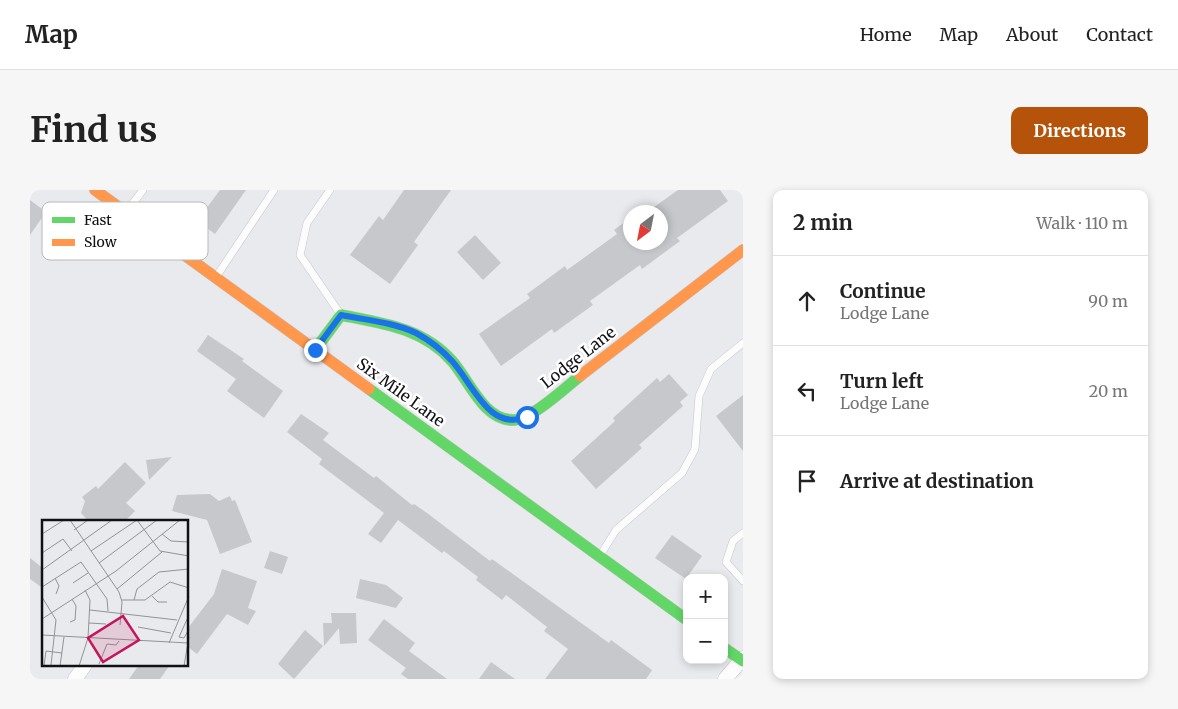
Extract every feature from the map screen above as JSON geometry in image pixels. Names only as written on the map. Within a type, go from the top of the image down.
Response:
[{"type":"street","name":"Six Mile Lane","points":[[96,190],[112,202]]},
{"type":"street","name":"Lodge Lane","points":[[341,315],[397,326],[416,333],[437,346],[452,362],[490,412],[501,419],[520,420],[535,411],[743,250]]},
{"type":"street","name":"Six Mile Lane","points":[[191,260],[686,619]]},
{"type":"street","points":[[315,350],[341,315]]},
{"type":"street","points":[[725,679],[742,660],[728,651]]},
{"type":"street","points":[[74,679],[83,667]]},
{"type":"lane","points":[[133,202],[142,190]]},
{"type":"lane","points":[[216,278],[274,190]]},
{"type":"lane","points":[[330,190],[307,224],[300,255],[341,315]]},
{"type":"lane","points":[[599,556],[616,530],[682,473],[695,449],[699,396],[711,369],[743,342]]},
{"type":"lane","points":[[743,533],[733,541],[726,562],[743,581]]},
{"type":"building","points":[[220,190],[246,190],[215,234],[208,229],[208,206]]},
{"type":"building","points":[[404,190],[451,190],[414,242],[418,245],[390,284],[350,255],[379,216],[383,220]]},
{"type":"building","points":[[678,190],[720,190],[728,201],[677,238],[680,241],[668,250],[668,205],[657,205]]},
{"type":"building","points":[[30,200],[42,209],[42,218],[30,235]]},
{"type":"building","points":[[623,223],[623,250],[668,250],[642,269],[640,265],[590,301],[593,305],[554,333],[552,329],[501,366],[479,334],[530,298],[527,294],[565,266],[567,270],[617,234],[614,230]]},
{"type":"building","points":[[475,235],[501,263],[483,280],[457,252]]},
{"type":"building","points":[[208,335],[244,359],[242,361],[283,391],[264,418],[227,391],[236,379],[197,351]]},
{"type":"building","points":[[669,374],[688,395],[680,402],[683,406],[639,445],[642,448],[596,489],[571,461],[615,421],[613,418],[657,378],[660,382]]},
{"type":"building","points":[[743,395],[743,451],[716,416]]},
{"type":"building","points":[[301,414],[329,433],[323,440],[374,478],[376,476],[412,505],[414,504],[427,513],[490,561],[492,559],[609,643],[611,640],[652,670],[646,679],[545,679],[568,649],[544,631],[547,627],[506,595],[502,600],[476,580],[478,577],[398,520],[381,543],[368,534],[384,513],[319,464],[322,459],[287,432]]},
{"type":"building","points":[[172,457],[149,480],[146,460]]},
{"type":"building","points":[[125,462],[146,483],[126,503],[135,511],[126,520],[87,520],[81,513],[85,501],[82,497],[96,486],[98,489]]},
{"type":"building","points":[[210,494],[219,501],[230,496],[232,501],[235,500],[252,542],[220,554],[207,520],[172,511],[177,495]]},
{"type":"building","points":[[672,535],[702,556],[689,574],[683,574],[683,577],[655,558]]},
{"type":"building","points":[[270,551],[288,557],[282,574],[264,568]]},
{"type":"building","points":[[30,558],[42,567],[42,588],[30,579]]},
{"type":"building","points":[[222,569],[257,581],[248,608],[256,611],[248,625],[227,614],[197,654],[189,648],[189,627],[214,594]]},
{"type":"building","points":[[360,579],[386,585],[403,598],[396,608],[356,598]]},
{"type":"building","points":[[331,613],[356,613],[357,643],[340,644],[339,628],[324,646],[323,623],[332,623]]},
{"type":"building","points":[[384,619],[415,643],[409,651],[447,679],[408,679],[401,674],[406,668],[368,640]]},
{"type":"building","points":[[305,630],[323,646],[294,679],[278,664]]},
{"type":"building","points":[[491,662],[515,679],[479,679]]},
{"type":"building","points":[[138,667],[169,667],[160,679],[129,679]]},
{"type":"traffic: fast","points":[[315,350],[341,315],[401,329],[415,334],[441,350],[452,361],[485,406],[502,418],[513,420],[529,415],[580,376]]},
{"type":"traffic: fast","points":[[369,389],[686,619]]},
{"type":"traffic: fast","points":[[728,651],[743,661]]},
{"type":"traffic: slow","points":[[95,190],[112,202]]},
{"type":"traffic: slow","points":[[580,376],[743,250]]},
{"type":"traffic: slow","points":[[191,260],[369,389]]},
{"type":"route","points":[[315,350],[341,315],[397,326],[416,333],[437,346],[452,362],[490,412],[501,419],[511,421],[527,417]]}]
